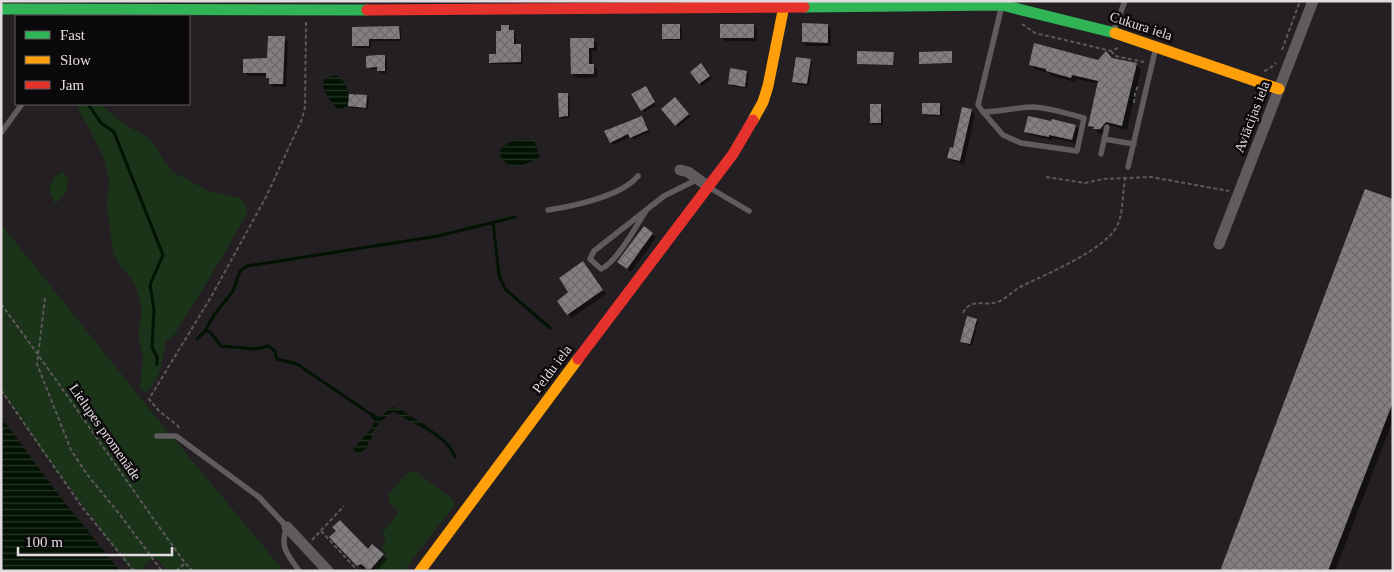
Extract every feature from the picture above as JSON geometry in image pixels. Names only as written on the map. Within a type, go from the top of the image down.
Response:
[{"type":"street","name":"Aviācijas iela","points":[[1219,244],[1313,1]]},
{"type":"street","name":"Cukura iela","points":[[1,9],[303,9],[784,4],[1002,5],[1113,32],[1279,89]]},
{"type":"street","name":"Peldu iela","points":[[420,571],[734,154],[763,102],[772,69],[784,4]]},
{"type":"street","points":[[680,170],[688,172],[709,187]]},
{"type":"street","points":[[287,527],[328,571]]},
{"type":"lane","points":[[1113,32],[1125,1]]},
{"type":"lane","points":[[983,112],[1034,107],[1084,118],[1077,151],[1021,143],[1003,135],[983,112],[978,106],[1002,5]]},
{"type":"lane","points":[[1128,167],[1156,47]]},
{"type":"lane","points":[[1,133],[21,105]]},
{"type":"lane","points":[[1101,154],[1107,127]]},
{"type":"lane","points":[[1104,139],[1134,144]]},
{"type":"lane","points":[[548,210],[576,206],[592,200],[632,183],[638,176]]},
{"type":"lane","points":[[646,210],[608,266],[601,269],[590,259],[594,251],[646,210],[664,196],[698,179]]},
{"type":"lane","points":[[709,187],[749,211]]},
{"type":"lane","points":[[157,436],[176,436],[259,497],[287,527],[284,536],[284,548],[299,571]]},
{"type":"path","points":[[1282,53],[1282,46],[1300,1]]},
{"type":"path","points":[[176,436],[180,430],[177,425],[159,411],[149,399],[216,289],[266,197],[302,119],[305,107],[303,9]]},
{"type":"path","points":[[1019,22],[1034,33],[1111,51],[1121,47]]},
{"type":"path","points":[[1111,51],[1114,56],[1144,62]]},
{"type":"path","points":[[1143,57],[1145,67]]},
{"type":"path","points":[[1259,71],[1269,70],[1278,62]]},
{"type":"path","points":[[1135,105],[1135,93],[1142,83]]},
{"type":"path","points":[[963,313],[967,306],[972,303],[988,304],[1000,301],[1021,287],[1069,263],[1108,238],[1117,226],[1122,209],[1123,188],[1128,167]]},
{"type":"path","points":[[1046,177],[1085,183],[1151,177],[1239,193]]},
{"type":"path","points":[[45,298],[37,364],[71,450],[86,473],[162,571]]},
{"type":"path","name":"Lielupes promenāde","points":[[1,304],[140,501],[185,563],[193,571]]},
{"type":"path","points":[[1,390],[82,507],[134,571]]},
{"type":"path","points":[[312,540],[344,506]]},
{"type":"path","points":[[321,531],[357,570]]},
{"type":"path","points":[[176,571],[185,563]]},
{"type":"green space","points":[[77,105],[102,105],[129,127],[152,141],[173,172],[209,191],[240,198],[245,203],[247,213],[175,334],[166,341],[158,375],[155,382],[146,392],[140,389],[143,356],[138,336],[142,311],[138,293],[132,280],[113,253],[107,204],[109,179],[103,156]]},
{"type":"green space","points":[[62,172],[68,177],[68,185],[64,195],[56,203],[49,190],[54,177]]},
{"type":"green space","points":[[1,224],[156,417],[284,571],[167,571],[155,557],[139,571],[132,571],[41,450],[1,390]]},
{"type":"green space","points":[[413,471],[453,499],[455,504],[404,571],[372,571],[387,553],[381,548],[386,540],[382,534],[398,513],[397,509],[390,504],[388,495],[406,474]]},
{"type":"shaded area","points":[[336,75],[343,81],[348,92],[348,106],[341,109],[336,108],[323,86],[325,78]]},
{"type":"shaded area","points":[[534,140],[540,157],[517,166],[507,164],[503,160],[499,153],[504,146],[515,141]]},
{"type":"shaded area","points":[[392,407],[400,409],[427,426],[427,429],[394,412],[376,427],[371,434],[372,438],[367,448],[358,455],[353,449],[371,429],[375,421],[370,416],[373,413],[380,417]]},
{"type":"shaded area","points":[[1,417],[62,499],[120,571],[1,571]]},
{"type":"building","points":[[802,23],[828,24],[828,43],[802,42]]},
{"type":"building","points":[[662,24],[680,24],[680,39],[662,39]]},
{"type":"building","points":[[720,24],[754,24],[754,38],[720,38]]},
{"type":"building","points":[[501,25],[509,25],[509,30],[514,30],[514,44],[521,44],[521,62],[489,63],[489,54],[496,54],[496,31],[501,31]]},
{"type":"building","points":[[399,26],[400,39],[369,39],[369,46],[352,46],[352,27]]},
{"type":"building","points":[[268,36],[285,36],[283,84],[269,84],[269,78],[266,78],[266,73],[243,73],[243,59],[267,58]]},
{"type":"building","points":[[570,38],[594,38],[594,48],[589,48],[589,64],[594,64],[594,74],[571,74]]},
{"type":"building","points":[[1034,43],[1098,60],[1106,51],[1112,58],[1137,63],[1122,126],[1106,122],[1100,129],[1093,129],[1094,127],[1088,126],[1098,81],[1072,75],[1071,78],[1029,65]]},
{"type":"building","points":[[857,51],[894,52],[893,65],[857,64]]},
{"type":"building","points":[[952,51],[952,63],[919,64],[919,52]]},
{"type":"building","points":[[385,55],[385,71],[377,71],[377,67],[366,68],[366,56]]},
{"type":"building","points":[[796,57],[811,59],[807,84],[792,82]]},
{"type":"building","points":[[701,63],[710,76],[699,84],[690,72]]},
{"type":"building","points":[[730,68],[747,71],[745,87],[728,84]]},
{"type":"building","points":[[646,86],[655,102],[641,111],[631,94]]},
{"type":"building","points":[[558,93],[568,93],[568,116],[559,117]]},
{"type":"building","points":[[349,94],[367,95],[366,108],[348,106]]},
{"type":"building","points":[[675,97],[689,114],[675,126],[661,109]]},
{"type":"building","points":[[922,103],[940,103],[940,115],[922,114]]},
{"type":"building","points":[[870,104],[881,104],[881,123],[870,123]]},
{"type":"building","points":[[962,107],[972,109],[960,161],[947,158],[950,147],[953,148]]},
{"type":"building","points":[[642,116],[648,130],[630,138],[628,134],[610,143],[604,131]]},
{"type":"building","points":[[1028,116],[1076,125],[1072,140],[1024,132]]},
{"type":"building","points":[[1365,189],[1393,199],[1393,402],[1328,571],[1220,571]]},
{"type":"building","points":[[644,226],[653,233],[627,269],[617,262]]},
{"type":"building","points":[[583,261],[603,290],[567,315],[557,301],[568,292],[559,278]]},
{"type":"building","points":[[967,316],[977,319],[970,344],[960,342]]},
{"type":"building","points":[[340,520],[368,549],[372,544],[384,554],[371,569],[367,569],[361,564],[357,566],[329,537],[336,531],[332,527]]},
{"type":"waterway","points":[[89,105],[101,123],[114,132],[163,255],[150,285],[154,310],[152,347],[157,357],[157,364]]},
{"type":"waterway","points":[[197,339],[205,331],[214,315],[233,291],[240,271],[247,266],[438,236],[515,217]]},
{"type":"waterway","points":[[493,222],[499,275],[505,289],[550,328]]},
{"type":"waterway","points":[[205,331],[210,332],[221,346],[255,349],[268,346],[275,351],[277,359],[297,364],[375,417]]},
{"type":"waterway","points":[[424,427],[446,443],[455,457]]},
{"type":"traffic: fast","points":[[804,7],[1002,5],[1115,33]]},
{"type":"traffic: fast","points":[[1,9],[367,10]]},
{"type":"traffic: slow","points":[[753,120],[763,102],[768,86],[785,1]]},
{"type":"traffic: slow","points":[[1115,33],[1279,89]]},
{"type":"traffic: slow","points":[[420,571],[578,359]]},
{"type":"traffic: jam","points":[[367,10],[804,7]]},
{"type":"traffic: jam","points":[[578,359],[733,154],[753,120]]}]
